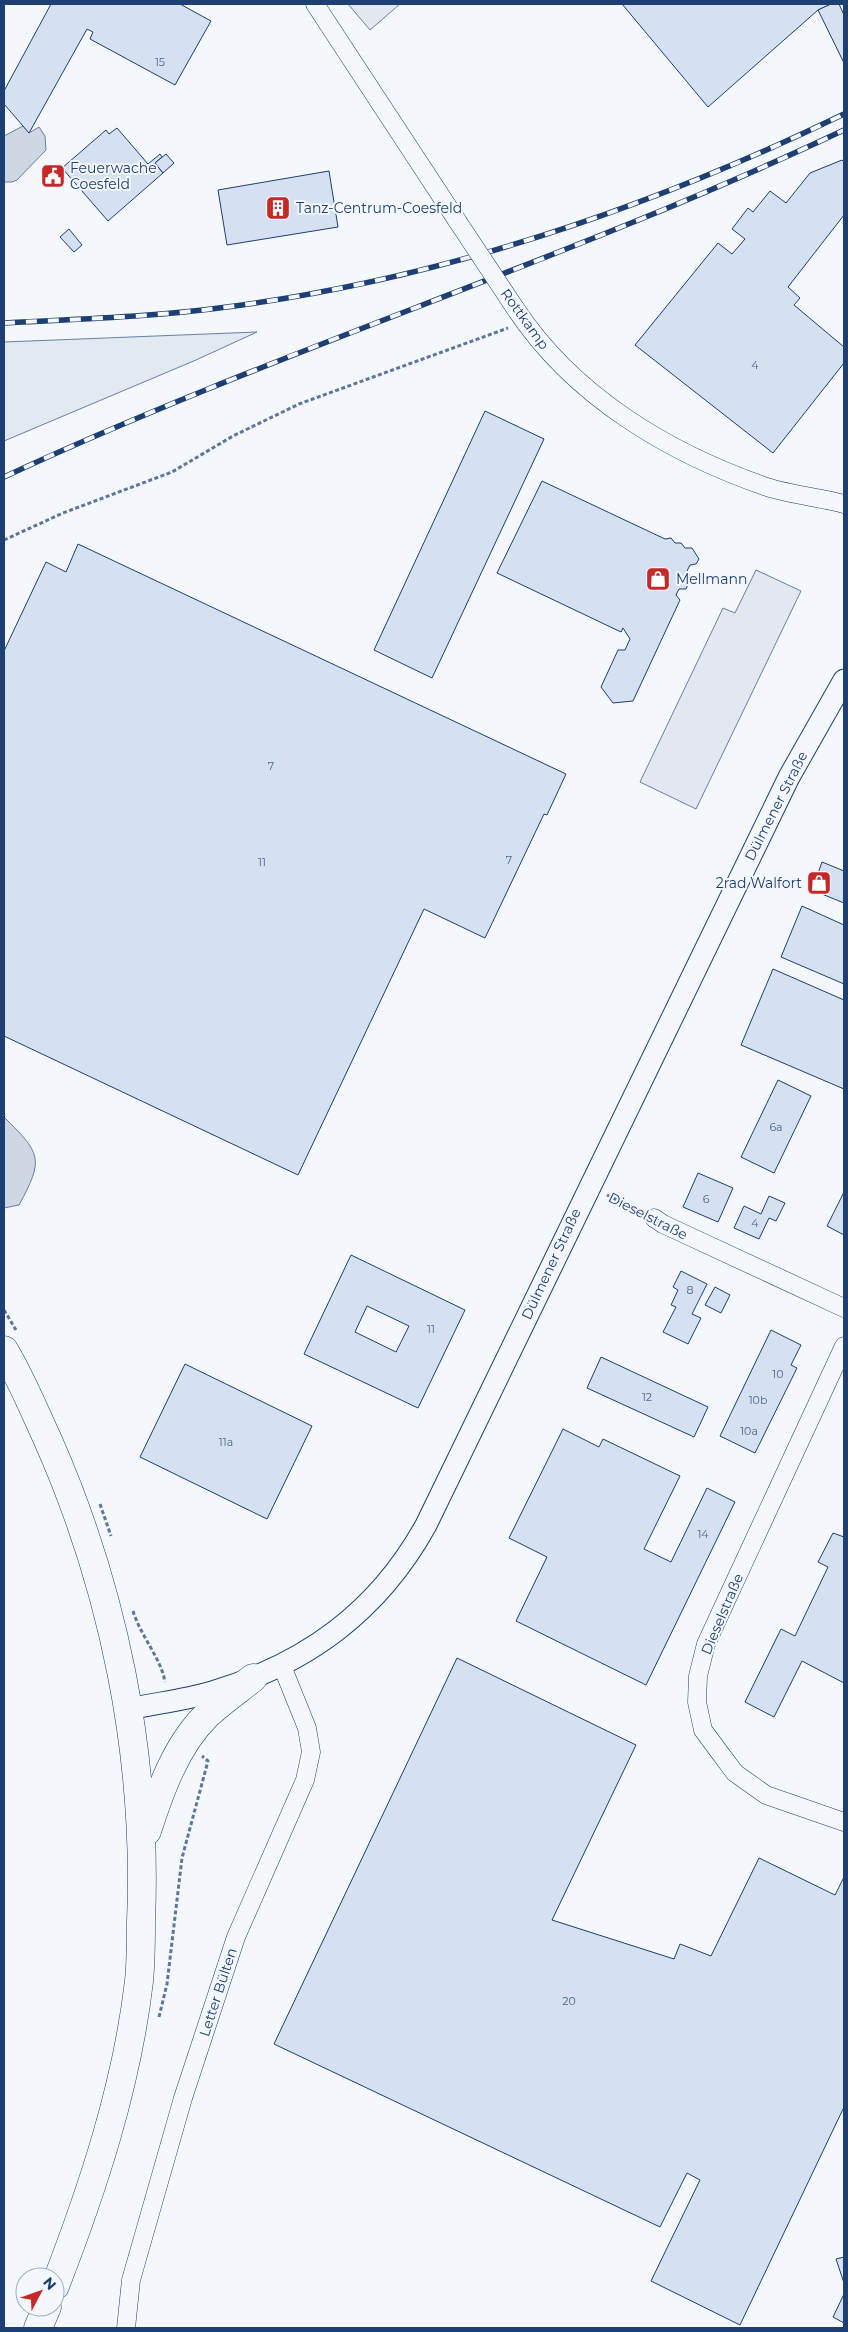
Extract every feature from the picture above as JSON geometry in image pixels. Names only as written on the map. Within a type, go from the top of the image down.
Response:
[{"type":"main road","points":[[4,1350],[19,1374],[62,1472],[98,1574],[130,1709],[143,1845],[139,1978],[129,2038],[100,2157],[62,2267]]},
{"type":"main road","points":[[143,1845],[157,1798],[185,1743],[206,1716],[253,1678]]},
{"type":"street","name":"Rottkamp","points":[[315,4],[515,308],[559,364],[585,387],[641,428],[696,457],[769,488],[816,496],[844,504]]},
{"type":"street","name":"Dülmener Straße","points":[[130,1709],[210,1692],[282,1666],[322,1642],[359,1612],[394,1574],[418,1540],[788,777],[844,680]]},
{"type":"street","name":"Dieselstraße","points":[[654,1218],[663,1224],[844,1308]]},
{"type":"street","name":"Dieselstraße","points":[[844,1346],[706,1644],[698,1676],[697,1702],[703,1730],[735,1773],[766,1795],[844,1822]]},
{"type":"street","name":"Letter Bülten","points":[[126,2328],[131,2280],[183,2098],[236,1937],[305,1780],[311,1752],[306,1728],[282,1666]]},
{"type":"path","points":[[4,540],[63,513],[172,472],[233,436],[299,404],[506,329],[526,324]]},
{"type":"path","name":"Dieselstraße","points":[[589,1185],[654,1218]]},
{"type":"shaded area","points":[[348,4],[400,4],[370,30]]},
{"type":"shaded area","points":[[23,126],[29,133],[39,127],[45,136],[46,150],[17,180],[4,182],[4,136]]},
{"type":"shaded area","points":[[257,332],[196,360],[4,441],[4,342]]},
{"type":"shaded area","points":[[756,570],[801,591],[696,809],[640,782],[723,608],[735,613]]},
{"type":"shaded area","points":[[4,1117],[31,1148],[35,1157],[35,1166],[33,1176],[19,1205],[4,1208]]},
{"type":"building","points":[[51,4],[180,4],[211,21],[175,85],[90,39],[93,32],[87,29],[29,133],[4,104],[4,91]]},
{"type":"building","points":[[622,4],[831,4],[818,10],[708,107]]},
{"type":"building","points":[[831,4],[839,4],[844,15],[844,63],[818,10]]},
{"type":"building","points":[[117,128],[148,164],[160,154],[162,157],[155,163],[163,173],[108,221],[62,168],[106,130],[109,134]]},
{"type":"building","points":[[166,154],[174,163],[163,173],[155,163]]},
{"type":"building","points":[[842,160],[844,162],[844,215],[788,287],[800,298],[794,305],[844,347],[844,363],[773,453],[635,345],[718,243],[732,254],[745,239],[732,229],[748,208],[753,212],[770,191],[786,203],[810,173]]},
{"type":"building","name":"Tanz-Centrum-Coesfeld","points":[[329,171],[338,227],[227,245],[218,190]]},
{"type":"building","points":[[69,229],[82,245],[74,252],[60,237]]},
{"type":"building","points":[[485,411],[544,439],[432,678],[374,650]]},
{"type":"building","points":[[542,481],[665,539],[671,538],[675,543],[681,543],[685,548],[692,548],[699,559],[696,564],[690,565],[687,571],[691,577],[686,589],[679,589],[676,595],[680,600],[633,701],[613,703],[601,687],[618,650],[625,650],[630,639],[623,628],[621,632],[497,573]]},
{"type":"building","points":[[78,544],[566,774],[547,815],[544,814],[485,938],[424,909],[298,1175],[4,1036],[4,651],[46,562],[66,572]]},
{"type":"building","points":[[822,862],[844,871],[844,903],[812,890]]},
{"type":"building","points":[[802,906],[844,925],[844,984],[781,957]]},
{"type":"building","points":[[773,969],[844,1000],[844,1089],[741,1045]]},
{"type":"building","points":[[778,1080],[811,1096],[774,1173],[741,1157]]},
{"type":"building","points":[[698,1173],[733,1188],[718,1222],[683,1207]]},
{"type":"building","points":[[844,1192],[844,1235],[827,1226]]},
{"type":"building","points":[[769,1196],[785,1203],[776,1221],[769,1218],[759,1239],[734,1228],[744,1206],[761,1214]]},
{"type":"building","points":[[351,1255],[465,1310],[418,1408],[304,1354]],"holes":[[[367,1306],[409,1326],[396,1352],[355,1332]]]},
{"type":"building","points":[[681,1271],[707,1284],[692,1314],[701,1318],[688,1344],[663,1332],[676,1307],[671,1305],[678,1290],[673,1287]]},
{"type":"building","points":[[715,1287],[730,1295],[721,1313],[705,1305]]},
{"type":"building","points":[[771,1330],[801,1345],[791,1365],[797,1368],[755,1453],[720,1436]]},
{"type":"building","points":[[601,1357],[708,1407],[694,1437],[587,1388]]},
{"type":"building","points":[[185,1364],[312,1426],[267,1519],[140,1457]]},
{"type":"building","points":[[563,1429],[599,1447],[603,1439],[680,1476],[644,1549],[671,1562],[707,1488],[735,1502],[646,1685],[516,1621],[547,1557],[509,1538]]},
{"type":"building","points":[[833,1533],[844,1537],[844,1683],[802,1661],[774,1717],[745,1702],[781,1629],[795,1636],[828,1567],[818,1562]]},
{"type":"building","points":[[457,1658],[636,1745],[552,1920],[674,1959],[680,1944],[711,1956],[759,1858],[835,1895],[844,1877],[844,2107],[740,2325],[651,2281],[700,2180],[687,2173],[660,2227],[274,2044]]},
{"type":"building","points":[[844,2257],[844,2283],[836,2259]]},
{"type":"building","points":[[844,2294],[844,2323],[833,2317]]},
{"type":"railway","points":[[4,323],[116,317],[227,307],[307,295],[386,278],[465,258],[543,235],[620,209],[696,180],[844,114]]},
{"type":"railway","points":[[4,477],[213,387],[636,221],[741,177],[844,130]]},
{"type":"place","name":"Feuerwache Coesfeld","points":[[53,176]]},
{"type":"place","name":"Tanz-Centrum-Coesfeld","points":[[278,208]]},
{"type":"place","name":"Mellmann","points":[[658,579]]},
{"type":"place","name":"2rad Walfort","points":[[819,883]]}]
